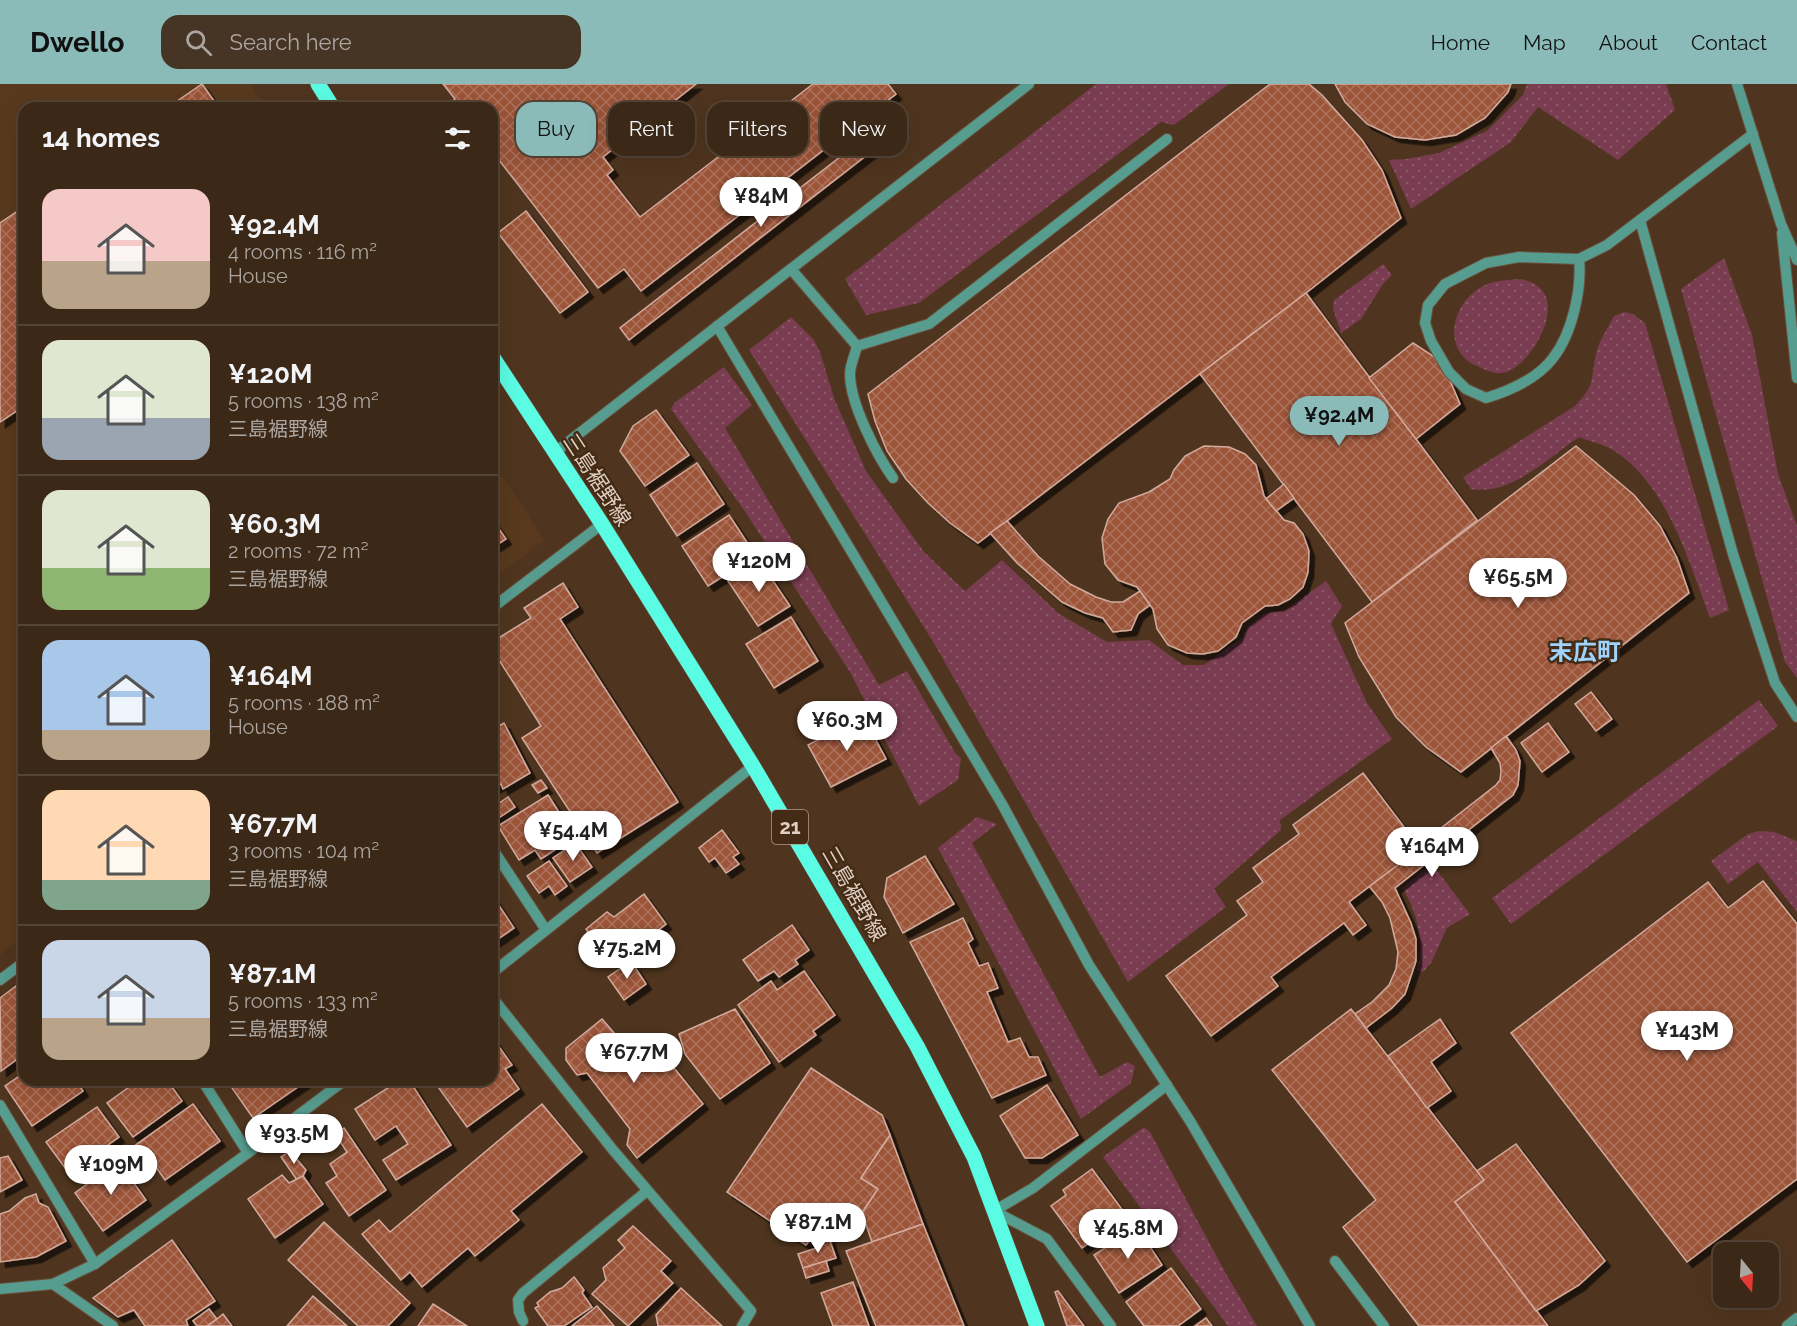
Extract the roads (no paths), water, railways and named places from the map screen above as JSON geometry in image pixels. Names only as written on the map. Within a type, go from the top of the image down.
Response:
[{"type":"main road","points":[[318,84],[329,102]]},
{"type":"main road","name":"三島裾野線","points":[[498,365],[602,524],[753,766],[917,1046],[974,1157],[1037,1326]]},
{"type":"street","points":[[554,453],[1029,84]]},
{"type":"street","points":[[1737,84],[1781,224],[1797,260]]},
{"type":"street","points":[[1579,260],[1580,275],[1576,301],[1568,331],[1553,358],[1528,379],[1506,392],[1485,398],[1466,389],[1449,372],[1431,341],[1425,323],[1428,305],[1445,284],[1486,263],[1519,257],[1579,260],[1607,245],[1753,134]]},
{"type":"street","points":[[857,346],[929,324],[1167,139]]},
{"type":"street","points":[[1640,220],[1733,554],[1775,682],[1797,717]]},
{"type":"street","points":[[1781,224],[1797,378]]},
{"type":"street","points":[[791,268],[857,346]]},
{"type":"street","points":[[717,326],[1002,804],[1089,965],[1167,1086],[1310,1326]]},
{"type":"street","points":[[857,346],[850,374],[856,402],[868,435],[883,465],[893,478]]},
{"type":"street","points":[[498,603],[602,524]]},
{"type":"street","points":[[498,968],[753,766]]},
{"type":"street","points":[[498,857],[546,930]]},
{"type":"street","points":[[0,980],[18,966]]},
{"type":"street","points":[[498,1005],[554,1078],[647,1191],[751,1311],[742,1326]]},
{"type":"street","points":[[206,1086],[248,1153]]},
{"type":"street","points":[[0,1289],[53,1284],[94,1264],[337,1086]]},
{"type":"street","points":[[994,1211],[1033,1188],[1167,1086]]},
{"type":"street","points":[[0,1105],[94,1264]]},
{"type":"street","points":[[523,1322],[518,1300],[523,1293],[647,1191]]},
{"type":"street","points":[[994,1211],[1047,1239],[1111,1326]]},
{"type":"street","points":[[1335,1261],[1384,1326]]},
{"type":"street","points":[[53,1284],[113,1326]]},
{"type":"district","name":"末広町","points":[[1585,652]]}]
